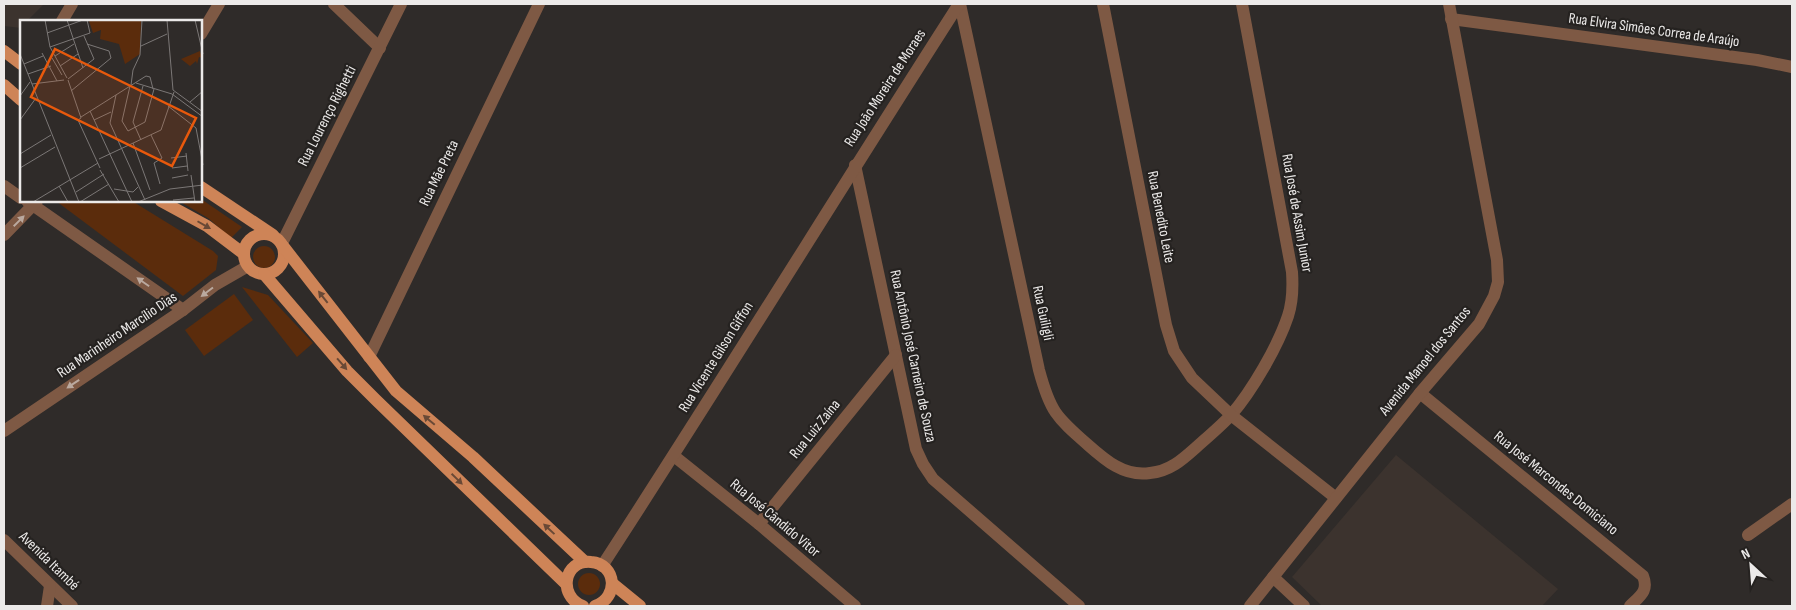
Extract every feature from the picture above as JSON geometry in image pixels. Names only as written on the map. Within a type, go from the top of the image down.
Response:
[{"type":"main road","points":[[4,51],[20,63]]},
{"type":"main road","points":[[4,86],[20,99]]},
{"type":"main road","points":[[202,188],[279,241],[396,391],[473,457],[585,562]]},
{"type":"main road","points":[[163,202],[207,226],[246,260],[252,270],[264,274],[347,371],[566,584]]},
{"type":"main road","points":[[246,260],[247,243],[256,235],[261,234],[279,241],[285,253],[281,265],[277,270],[264,274]]},
{"type":"main road","points":[[583,606],[571,599],[567,592],[566,584],[572,569],[585,562],[592,562],[602,566],[609,573],[613,584],[640,606]]},
{"type":"main road","points":[[595,606],[606,600],[613,584]]},
{"type":"street","points":[[63,20],[72,4]]},
{"type":"street","points":[[202,32],[219,4]]},
{"type":"street","points":[[334,4],[380,48]]},
{"type":"street","name":"Rua Lourenço Righetti","points":[[279,241],[401,4]]},
{"type":"street","name":"Rua Mãe Preta","points":[[369,357],[539,4]]},
{"type":"street","name":"Rua João Moreira de Moraes","points":[[855,165],[959,4]]},
{"type":"street","name":"Rua Guiligli","points":[[959,4],[1039,370],[1049,404],[1056,415],[1109,463],[1126,472],[1148,474],[1167,470],[1182,460],[1231,415]]},
{"type":"street","name":"Rua Benedito Leite","points":[[1102,4],[1164,315],[1171,342],[1178,358],[1192,378],[1231,415],[1336,498]]},
{"type":"street","name":"Rua José de Assim Junior","points":[[1231,415],[1249,390],[1277,342],[1288,317],[1293,291],[1292,272],[1242,4]]},
{"type":"street","name":"Avenida Manoel dos Santos","points":[[1250,606],[1420,393],[1479,324],[1494,296],[1498,282],[1497,260],[1449,4]]},
{"type":"street","name":"Rua Elvira Simões Correa de Araújo","points":[[1451,19],[1757,60],[1792,67]]},
{"type":"street","name":"Rua Antônio José Carneiro de Souza","points":[[855,165],[916,450],[922,464],[933,479],[1079,606]]},
{"type":"street","name":"Rua Vicente Gilson Giffon","points":[[602,566],[674,456],[855,165]]},
{"type":"street","points":[[4,186],[20,197]]},
{"type":"street","points":[[4,236],[33,203],[183,310]]},
{"type":"street","name":"Rua Marinheiro Marcílio Dias","points":[[4,431],[183,310],[246,260]]},
{"type":"street","name":"Rua Luiz Zaína","points":[[759,524],[896,356]]},
{"type":"street","name":"Rua José Marcondes Domiciano","points":[[1420,393],[1643,576],[1646,584],[1644,591],[1630,606]]},
{"type":"street","name":"Rua José Cândido Vitor","points":[[674,456],[759,524],[856,606]]},
{"type":"street","points":[[1748,535],[1792,504]]},
{"type":"street","name":"Avenida Itambé","points":[[4,540],[72,606]]},
{"type":"street","points":[[1273,577],[1304,606]]},
{"type":"street","points":[[47,606],[50,586]]},
{"type":"shaded area","points":[[4,4],[44,4],[28,20],[20,20],[20,28],[4,26]]},
{"type":"shaded area","points":[[202,200],[242,227],[231,238],[208,218],[181,202],[202,202]]},
{"type":"shaded area","points":[[57,202],[134,202],[213,251],[218,256],[216,270],[183,296]]},
{"type":"shaded area","points":[[264,246],[272,249],[275,257],[272,265],[264,268],[256,265],[253,257],[256,249]]},
{"type":"shaded area","points":[[242,287],[268,295],[313,343],[297,357]]},
{"type":"shaded area","points":[[234,294],[253,320],[204,356],[185,330]]},
{"type":"shaded area","points":[[1396,455],[1558,589],[1542,606],[1322,606],[1292,577]]},
{"type":"shaded area","points":[[589,573],[597,576],[600,584],[597,592],[589,595],[581,592],[578,584],[581,576]]}]
